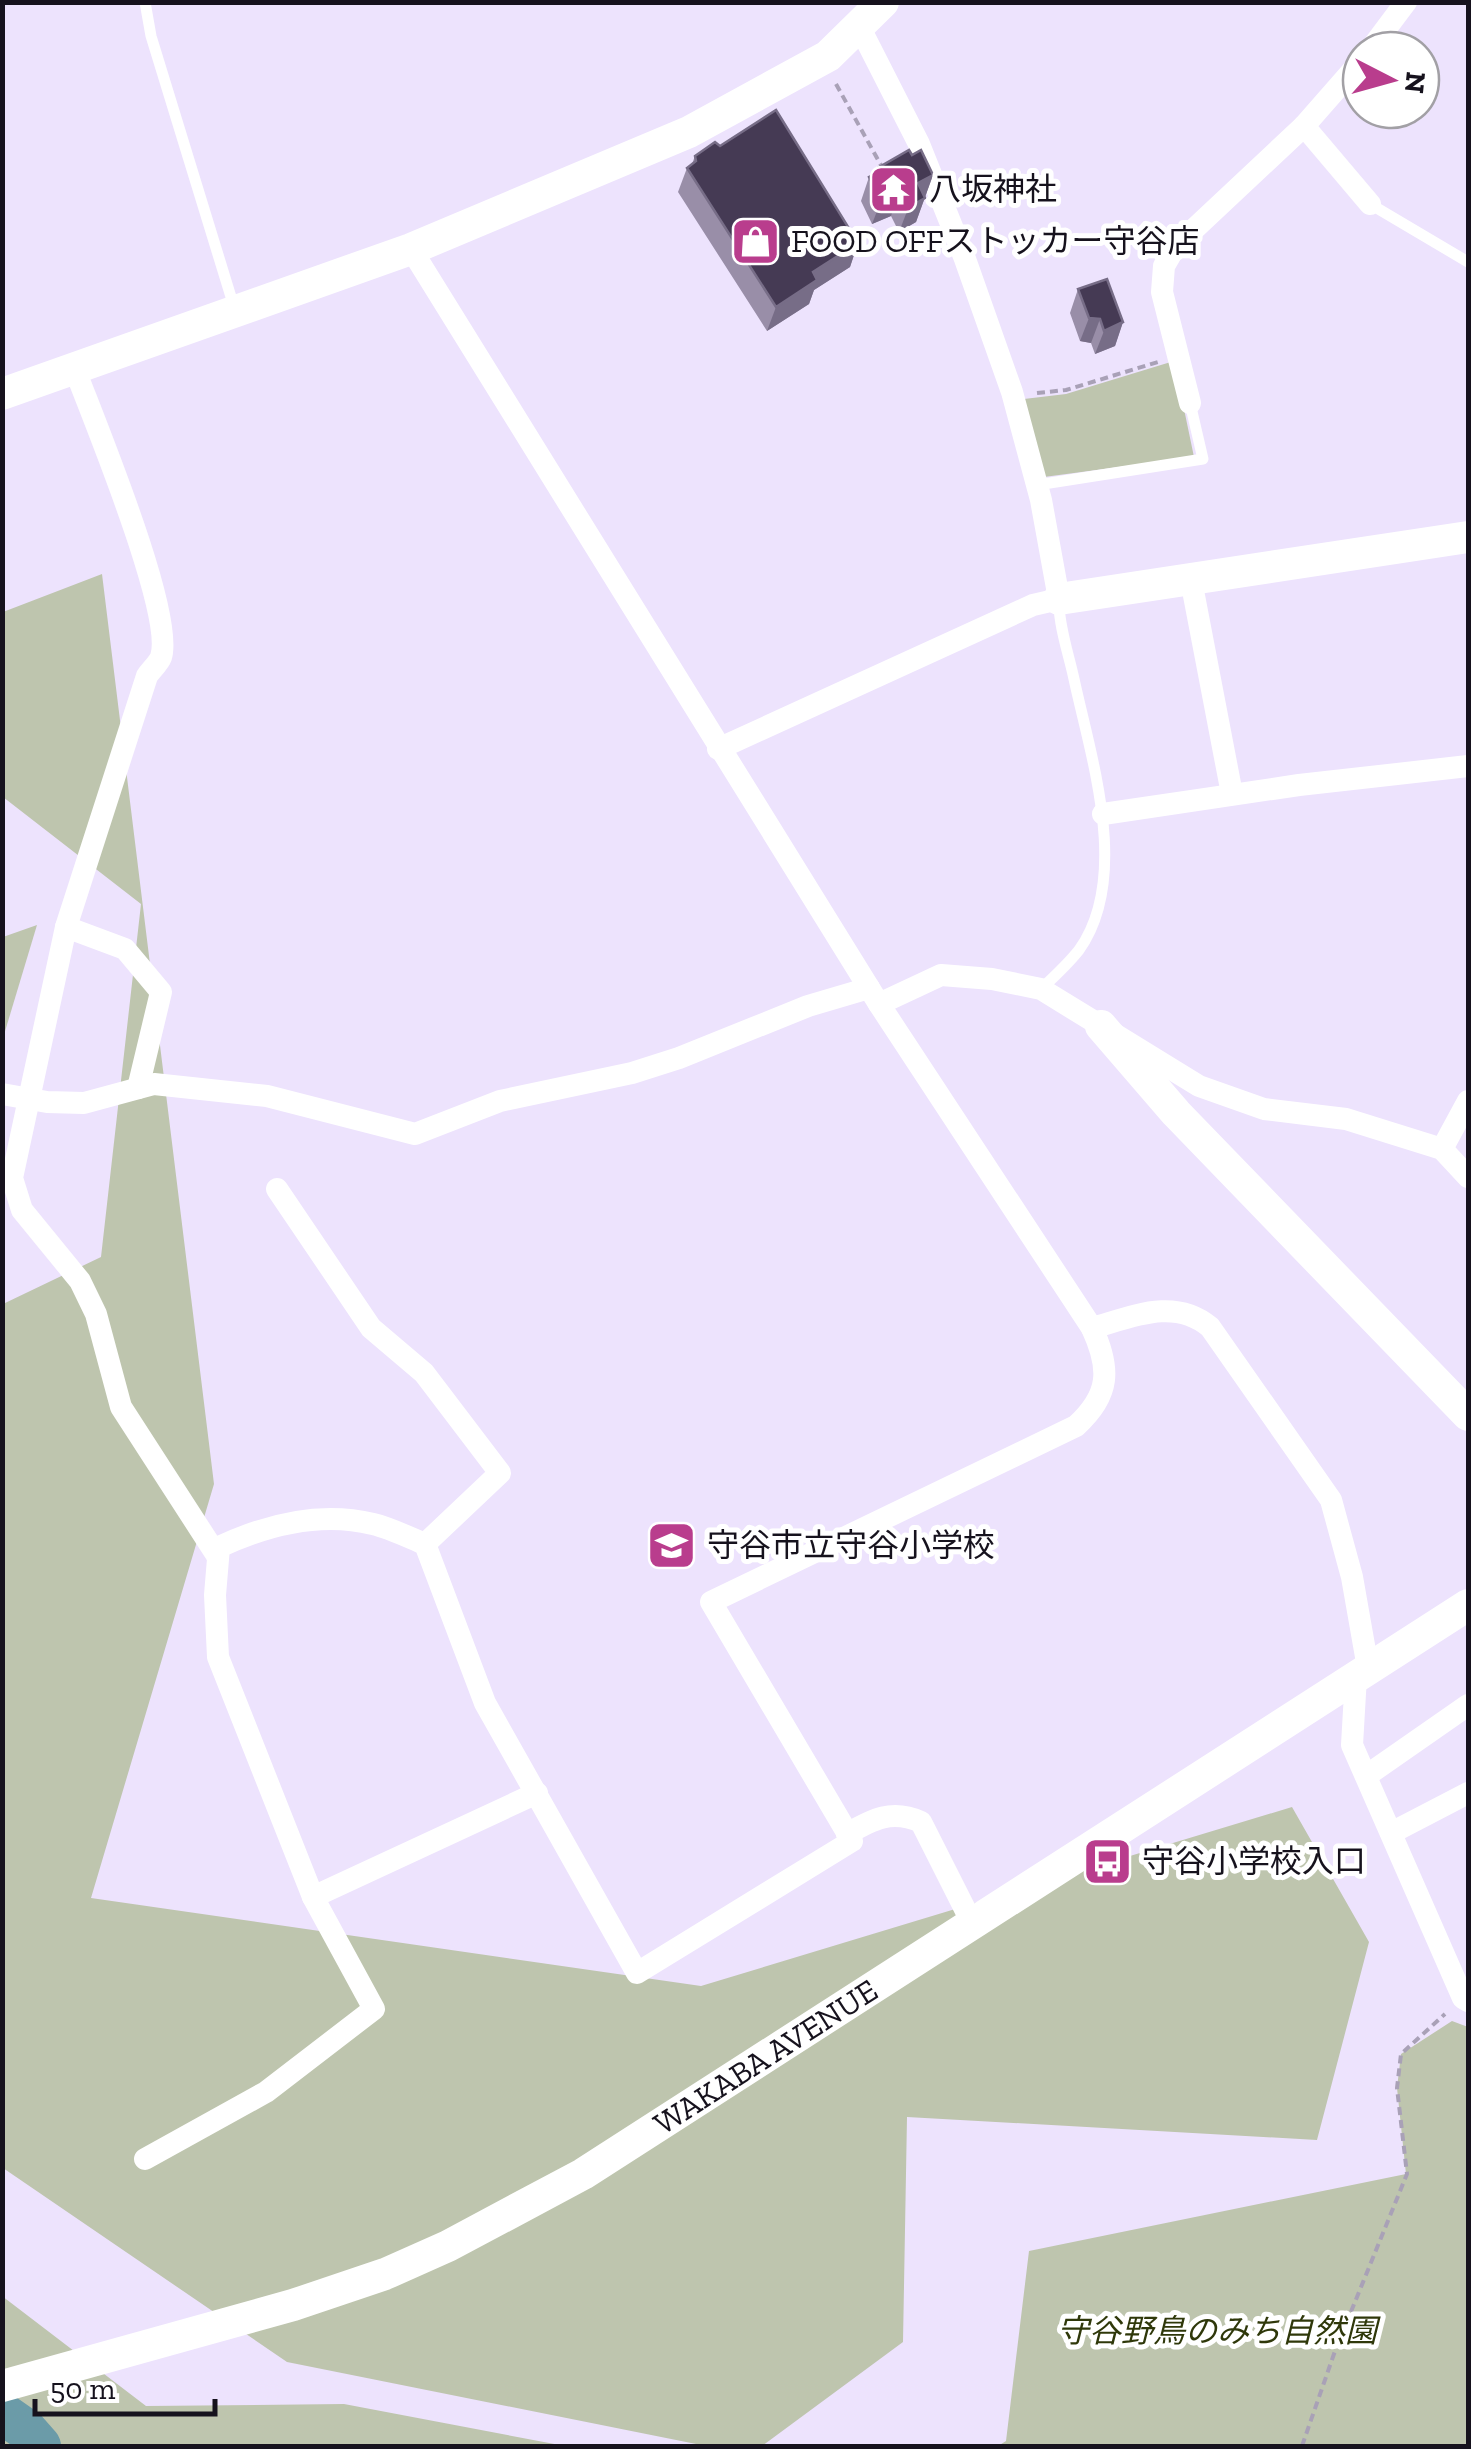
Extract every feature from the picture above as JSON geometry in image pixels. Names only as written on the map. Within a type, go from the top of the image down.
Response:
[{"type":"street","points":[[1385,30],[1406,2]]},
{"type":"street","points":[[2,394],[411,250],[689,132],[822,60],[867,13],[966,258],[1012,394],[1037,484],[1060,599]]},
{"type":"street","points":[[1190,403],[1162,292],[1164,266],[1176,247],[1215,206],[1304,126],[1341,84]]},
{"type":"street","points":[[1304,126],[1370,204]]},
{"type":"street","points":[[145,2160],[266,2092],[374,2010],[313,1896],[218,1656],[219,1547],[315,1517],[373,1524],[425,1544],[485,1703],[637,1973],[852,1841],[711,1602],[1076,1426],[1092,1410],[1105,1382],[1104,1364],[1092,1328],[874,996],[411,250]]},
{"type":"street","points":[[74,367],[150,576],[160,620],[161,657],[147,676],[66,927],[12,1178],[22,1210],[80,1281],[96,1314],[120,1407],[216,1554]]},
{"type":"street","points":[[718,749],[1033,605],[1468,537]]},
{"type":"street","points":[[1191,580],[1232,794]]},
{"type":"street","points":[[1103,814],[1232,794],[1468,766]]},
{"type":"street","points":[[66,927],[125,950],[161,992],[138,1088]]},
{"type":"street","points":[[2,1094],[84,1103],[154,1084],[266,1096],[415,1134],[500,1101],[679,1058],[808,1006],[874,996],[941,975],[992,979],[1042,990],[1199,1086],[1264,1110],[1346,1119],[1442,1149],[1468,1176]]},
{"type":"street","points":[[1101,1026],[1176,1113],[1468,1415]]},
{"type":"street","points":[[1442,1149],[1468,1101]]},
{"type":"street","points":[[277,1189],[371,1328],[424,1373],[500,1474],[425,1544]]},
{"type":"street","points":[[1092,1328],[1159,1310],[1178,1310],[1199,1318],[1210,1327],[1331,1500],[1352,1578],[1362,1672],[1352,1745],[1466,1999]]},
{"type":"street","name":"WAKABA AVENUE","points":[[2,2386],[294,2305],[385,2274],[448,2246],[583,2174],[1468,1604]]},
{"type":"street","points":[[1366,1776],[1468,1705]]},
{"type":"street","points":[[313,1896],[537,1793]]},
{"type":"street","points":[[1391,1833],[1468,1793]]},
{"type":"street","points":[[848,1834],[877,1816],[906,1815],[921,1822],[972,1922]]},
{"type":"lane","points":[[145,2],[235,310]]},
{"type":"lane","points":[[1370,204],[1468,262]]},
{"type":"lane","points":[[1037,484],[1203,459],[1190,403]]},
{"type":"lane","points":[[1042,990],[1080,949],[1092,923],[1103,868],[1103,814],[1059,610],[1060,599]]},
{"type":"path","points":[[822,60],[889,180]]},
{"type":"path","points":[[1012,394],[1066,390],[1178,356]]},
{"type":"path","points":[[1302,2446],[1335,2351],[1406,2174],[1397,2088],[1401,2054],[1466,1999]]},
{"type":"green space","points":[[1174,361],[1194,457],[1044,477],[1024,399],[1066,394]]},
{"type":"green space","points":[[102,574],[214,1484],[91,1898],[701,1986],[1292,1807],[1369,1942],[1317,2140],[907,2117],[903,2342],[762,2446],[706,2446],[287,2362],[3,2168],[3,1304],[101,1257],[141,904],[3,797],[3,612]]},
{"type":"green space","points":[[37,925],[3,1038],[3,937]]},
{"type":"green space","name":"守谷野鳥のみち自然園","points":[[1452,2021],[1468,2027],[1468,2446],[998,2446],[1006,2441],[1029,2251],[1406,2174],[1397,2088],[1401,2054]]},
{"type":"green space","points":[[2,2296],[146,2406],[344,2404],[565,2446],[3,2446]]},
{"type":"building","points":[[776,110],[858,243],[813,272],[817,280],[776,307],[687,168],[696,161],[695,156],[715,142],[720,146]]},
{"type":"building","points":[[909,150],[912,155],[921,150],[933,175],[918,183],[925,198],[907,208],[899,192],[881,201],[869,177]]},
{"type":"building","points":[[1107,279],[1123,322],[1104,331],[1100,319],[1089,318],[1078,289]]},
{"type":"waterway","points":[[2,2413],[25,2429],[40,2446]]},
{"type":"place","name":"八坂神社","points":[[894,189]]},
{"type":"place","name":"FOOD OFFストッカー守谷店","points":[[756,241]]},
{"type":"place","name":"守谷市立守谷小学校","points":[[672,1545]]},
{"type":"place","name":"守谷小学校入口","points":[[1107,1861]]}]
